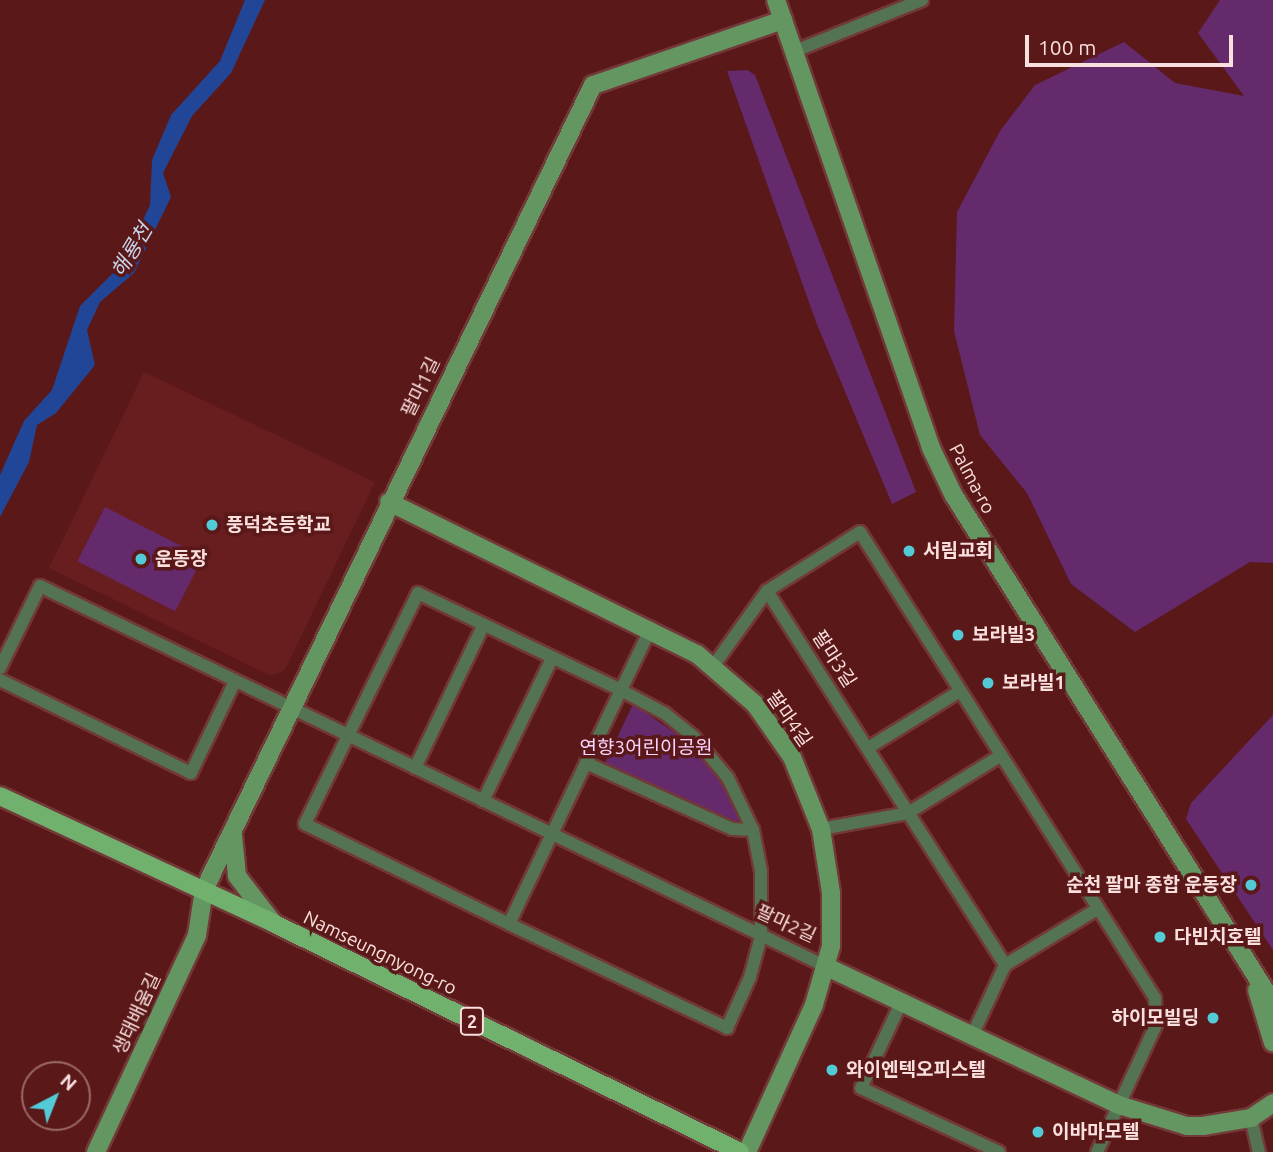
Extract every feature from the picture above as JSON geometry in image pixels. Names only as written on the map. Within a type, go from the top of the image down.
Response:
[{"type":"main road","name":"Namseungnyong-ro","points":[[0,796],[273,923],[740,1152]]},
{"type":"street","name":"Palma-ro","points":[[776,0],[931,448],[953,494],[1273,1003]]},
{"type":"street","points":[[795,51],[922,0]]},
{"type":"street","name":"팔마1길","points":[[204,890],[389,502],[593,85],[783,20]]},
{"type":"street","name":"팔마4길","points":[[389,502],[651,628],[714,665],[773,728],[792,757],[821,829],[831,893],[828,967],[747,1152]]},
{"type":"street","points":[[714,665],[767,591],[860,532],[1159,1009],[1156,1025],[1097,1152]]},
{"type":"street","name":"팔마2길","points":[[0,668],[40,586],[971,1038],[1119,1105],[1187,1126],[1224,1125],[1265,1111]]},
{"type":"street","name":"팔마3길","points":[[767,591],[1004,965]]},
{"type":"street","points":[[418,593],[483,626],[621,690],[664,713],[694,737],[728,778],[753,830],[761,872],[761,936],[750,977],[727,1028],[306,824],[418,593]]},
{"type":"street","points":[[415,768],[483,626]]},
{"type":"street","points":[[509,924],[651,628]]},
{"type":"street","points":[[483,801],[552,658]]},
{"type":"street","points":[[0,680],[191,773],[235,681]]},
{"type":"street","points":[[868,748],[960,691]]},
{"type":"street","points":[[821,829],[908,813],[1000,756]]},
{"type":"street","points":[[586,763],[732,829],[753,830]]},
{"type":"street","points":[[234,826],[232,855],[237,876],[273,923]]},
{"type":"street","name":"생태배움길","points":[[96,1152],[197,935],[204,890]]},
{"type":"street","points":[[971,1038],[1004,965],[1097,909]]},
{"type":"street","points":[[1249,966],[1273,986]]},
{"type":"street","points":[[1249,966],[1273,1042]]},
{"type":"street","points":[[901,1003],[861,1088],[999,1152]]},
{"type":"street","points":[[1259,1152],[1265,1111],[1273,1088]]},
{"type":"shaded area","name":"풍덕초등학교","points":[[144,372],[375,482],[286,668],[278,674],[269,675],[49,568]]},
{"type":"green space","points":[[1220,0],[1273,0],[1273,563],[1250,562],[1135,632],[1071,584],[1027,493],[980,435],[954,331],[957,212],[1000,131],[1035,85],[1124,42],[1175,83],[1244,96],[1198,33]]},
{"type":"green space","points":[[747,70],[755,75],[916,492],[892,504],[816,322],[727,71]]},
{"type":"green space","name":"운동장","points":[[105,507],[203,557],[175,611],[77,561]]},
{"type":"green space","name":"연향3어린이공원","points":[[633,704],[700,750],[744,816],[735,823],[605,763]]},
{"type":"green space","name":"순천 팔마 종합 운동장","points":[[1273,715],[1273,950],[1186,819],[1191,803]]},
{"type":"water","name":"해룡천","points":[[245,0],[265,0],[231,73],[192,116],[163,173],[171,197],[134,273],[100,302],[87,330],[95,365],[56,413],[37,425],[29,462],[0,517],[0,475],[24,421],[52,390],[80,306],[119,267],[150,205],[152,160],[171,115],[220,61]]},
{"type":"place","name":"풍덕초등학교","points":[[212,525]]},
{"type":"place","name":"서림교회","points":[[909,551]]},
{"type":"place","name":"운동장","points":[[141,559]]},
{"type":"place","name":"보라빌3","points":[[958,635]]},
{"type":"place","name":"보라빌1","points":[[988,683]]},
{"type":"place","name":"순천 팔마 종합 운동장","points":[[1251,885]]},
{"type":"place","name":"다빈치호텔","points":[[1160,937]]},
{"type":"place","name":"하이모빌딩","points":[[1213,1018]]},
{"type":"place","name":"와이엔텍오피스텔","points":[[832,1070]]},
{"type":"place","name":"이바마모텔","points":[[1038,1132]]}]
